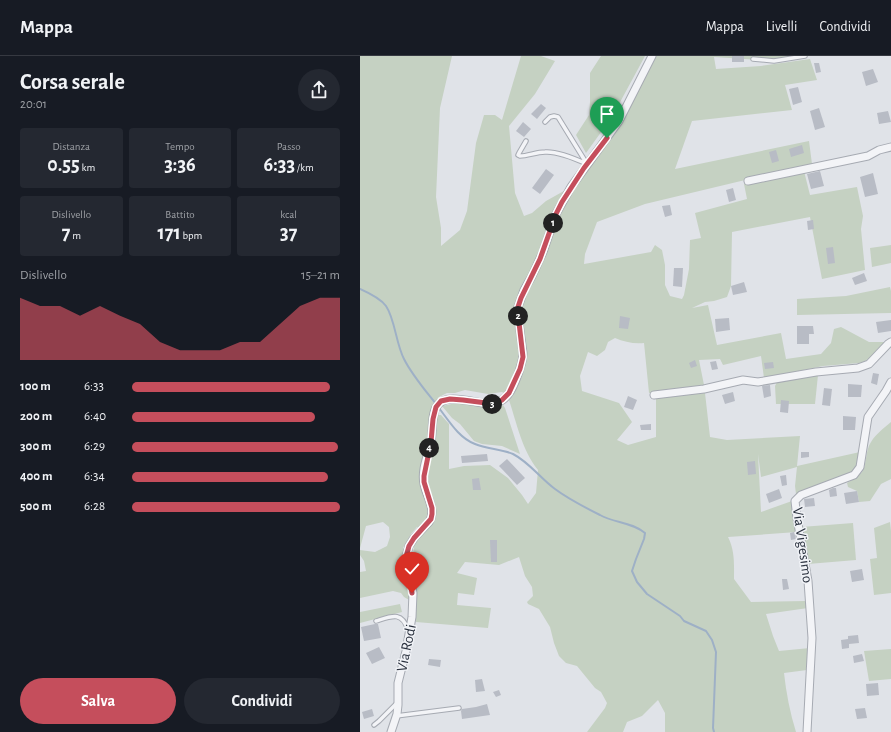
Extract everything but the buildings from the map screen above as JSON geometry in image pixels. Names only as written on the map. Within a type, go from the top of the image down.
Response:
[{"type":"street","name":"Via Rodi","points":[[391,732],[396,716],[398,683],[410,635],[412,617],[412,593],[406,557],[409,546],[431,519],[432,514],[432,508],[424,482],[424,476],[436,407],[439,403],[454,399],[494,404],[505,398],[512,388],[523,357],[518,307],[544,252],[556,214],[571,187],[619,121],[652,56]]},
{"type":"street","points":[[748,181],[868,156],[878,150],[891,147]]},
{"type":"street","points":[[654,395],[704,389],[743,380],[758,382],[816,372],[858,368],[869,364],[891,342]]},
{"type":"street","name":"Via Vigesimo","points":[[807,732],[812,638],[808,581],[795,501],[801,495],[854,475],[860,467],[868,417],[891,382]]},
{"type":"lane","points":[[753,59],[774,61],[805,56]]},
{"type":"lane","points":[[545,122],[550,117],[558,117],[588,164]]},
{"type":"lane","points":[[526,141],[518,153],[520,156],[541,152],[551,152],[588,164]]},
{"type":"lane","points":[[376,621],[395,616],[399,617],[404,620],[410,635]]},
{"type":"lane","points":[[374,725],[398,702]]},
{"type":"lane","points":[[396,716],[459,708]]},
{"type":"green space","points":[[360,56],[452,56],[440,108],[436,197],[441,228],[441,246],[460,230],[467,211],[476,143],[484,115],[495,115],[502,120],[521,56],[541,56],[555,61],[535,94],[509,126],[515,193],[524,216],[532,213],[546,201],[571,187],[607,138],[652,56],[796,56],[774,61],[714,57],[716,69],[761,66],[810,59],[817,80],[785,85],[792,110],[692,121],[675,169],[809,141],[812,164],[645,204],[597,222],[585,254],[584,264],[651,252],[655,245],[662,250],[665,265],[665,285],[670,296],[682,299],[689,269],[690,240],[701,238],[695,213],[747,199],[744,184],[804,171],[810,195],[857,187],[863,216],[861,229],[865,270],[822,279],[810,217],[732,232],[731,286],[727,297],[705,302],[692,308],[708,305],[717,345],[781,333],[786,359],[821,354],[831,343],[834,329],[841,327],[869,342],[885,342],[871,357],[859,363],[823,366],[764,378],[761,356],[723,365],[720,359],[699,360],[704,385],[649,393],[644,343],[622,341],[615,338],[608,342],[605,350],[597,356],[588,352],[580,376],[582,391],[619,403],[632,422],[617,440],[628,445],[656,437],[656,397],[705,393],[710,437],[727,440],[800,436],[797,466],[860,452],[857,464],[851,473],[796,494],[795,486],[797,467],[761,477],[758,454],[761,512],[792,501],[797,532],[728,537],[733,552],[734,579],[751,602],[806,601],[808,608],[766,614],[779,651],[810,648],[807,670],[784,673],[788,702],[796,732],[665,732],[665,713],[658,700],[642,716],[627,722],[623,732],[587,732],[607,703],[601,692],[595,688],[577,666],[566,663],[559,656],[550,627],[539,609],[528,604],[527,602],[533,596],[532,587],[525,576],[519,557],[499,565],[465,562],[457,573],[477,578],[474,595],[458,593],[457,605],[491,608],[488,628],[416,622],[416,604],[404,597],[401,593],[393,591],[360,598],[360,572],[366,571],[364,561],[360,555],[360,550],[375,552],[387,546],[390,537],[389,527],[383,522],[366,526],[360,548]],"holes":[[[465,390],[488,394],[502,392],[511,397],[509,400],[520,436],[532,462],[538,470],[536,493],[528,504],[508,478],[490,465],[464,466],[449,469],[449,424],[441,415],[437,415],[435,440],[428,470],[429,495],[420,487],[420,476],[424,453],[429,437],[433,405],[439,397],[447,393],[455,393]],[[417,527],[425,530],[415,544],[413,551],[414,561],[403,548]]]},
{"type":"green space","points":[[601,56],[645,56],[612,117],[586,153],[576,135],[589,115],[590,73]]},
{"type":"green space","points":[[891,245],[891,263],[872,267],[870,248]]},
{"type":"green space","points":[[890,287],[891,313],[797,315],[797,299],[846,296]]},
{"type":"green space","points":[[818,375],[815,404],[776,404],[775,386],[777,382]]},
{"type":"green space","points":[[461,402],[490,408],[496,408],[503,405],[520,454],[502,446],[482,444],[474,441],[442,406]]},
{"type":"green space","points":[[891,422],[891,479],[881,484],[870,501],[859,502],[857,491],[848,487],[847,483],[862,472],[871,442]]},
{"type":"green space","points":[[890,522],[891,593],[874,595],[870,559],[877,558],[874,528]]},
{"type":"green space","points":[[853,523],[856,560],[808,564],[801,527]]},
{"type":"green space","points":[[400,604],[402,612],[360,623],[360,612]]},
{"type":"green space","points":[[891,649],[891,679],[869,681],[864,651]]},
{"type":"waterway","points":[[360,289],[378,298],[386,306],[389,311],[401,353],[407,365],[436,404]]},
{"type":"waterway","points":[[439,408],[464,438],[480,446],[504,451],[519,457],[550,485],[571,499],[605,518],[640,529],[645,533],[632,571],[637,582],[647,594],[680,616],[684,621],[706,631],[712,640],[716,652],[714,732]]},
{"type":"route","points":[[412,593],[406,557],[409,546],[419,532],[429,522],[432,514],[432,508],[424,482],[424,476],[436,407],[441,401],[450,399],[494,404],[505,398],[509,393],[520,369],[523,357],[518,314],[518,307],[521,298],[540,259],[556,214],[562,202],[584,168],[607,138]]}]
